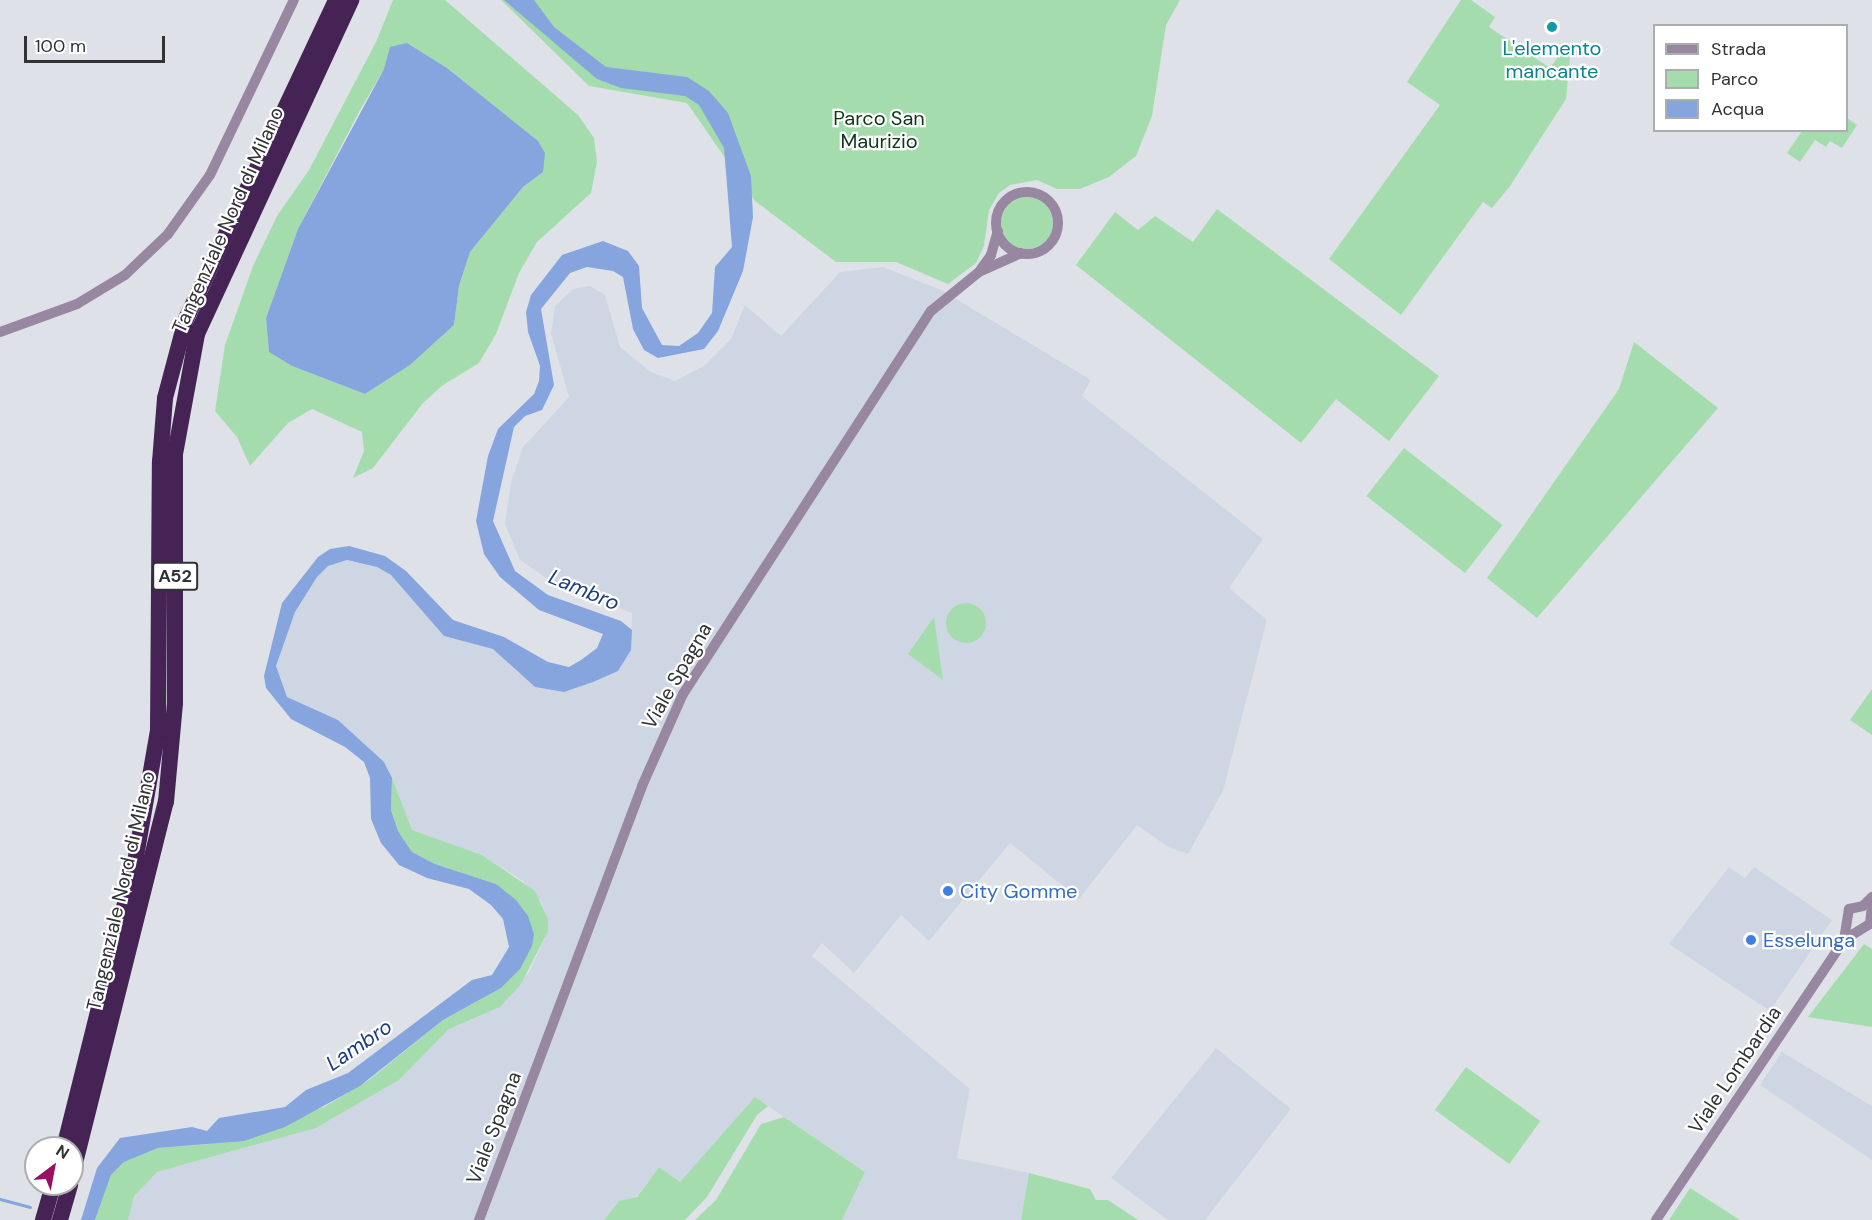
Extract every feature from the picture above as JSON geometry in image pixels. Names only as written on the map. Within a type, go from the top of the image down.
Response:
[{"type":"highway","name":"Tangenziale Nord di Milano","points":[[67,1136],[134,868],[158,730],[160,462],[165,398],[186,319],[336,0]]},
{"type":"highway","name":"Tangenziale Nord di Milano","points":[[82,1136],[166,802],[175,703],[175,454],[197,334],[351,0]]},
{"type":"highway","points":[[43,1220],[50,1196]]},
{"type":"highway","points":[[60,1220],[67,1196]]},
{"type":"street","points":[[0,332],[77,304],[125,275],[168,234],[210,175],[294,0]]},
{"type":"street","points":[[1034,193],[1050,203],[1058,222],[1053,241],[1035,253],[1021,253],[1005,244],[998,231],[1000,209],[1014,195],[1034,193]]},
{"type":"street","name":"Viale Spagna","points":[[979,272],[991,255],[998,231]]},
{"type":"street","name":"Viale Spagna","points":[[478,1220],[668,722],[931,311],[979,272],[1021,253]]},
{"type":"street","points":[[1868,908],[1849,909],[1846,922],[1853,929],[1862,931],[1870,924],[1868,908],[1872,897]]},
{"type":"street","name":"Viale Lombardia","points":[[1656,1220],[1844,940],[1846,922]]},
{"type":"street","name":"Viale Lombardia","points":[[1844,940],[1862,931]]},
{"type":"shaded area","points":[[883,267],[941,290],[1091,380],[1082,396],[1263,539],[1229,588],[1267,620],[1223,791],[1188,854],[1168,847],[1137,825],[1079,899],[1010,843],[929,941],[901,915],[854,973],[822,943],[812,956],[970,1089],[957,1158],[1029,1173],[1021,1220],[842,1220],[865,1172],[756,1098],[680,1182],[659,1167],[636,1197],[619,1201],[604,1220],[128,1220],[133,1196],[157,1172],[316,1128],[399,1080],[449,1029],[500,1007],[529,972],[548,931],[542,903],[523,881],[482,855],[412,830],[383,762],[338,720],[287,697],[276,666],[295,612],[317,577],[328,566],[347,560],[377,567],[391,575],[444,636],[493,649],[535,687],[564,692],[618,671],[631,649],[632,613],[549,580],[520,560],[505,524],[511,482],[523,447],[569,397],[551,334],[555,306],[573,289],[590,286],[605,295],[620,347],[651,372],[675,381],[704,366],[731,339],[745,305],[781,336],[840,272]]},
{"type":"shaded area","name":"Esselunga","points":[[1729,867],[1745,878],[1754,867],[1832,920],[1770,1011],[1669,944]]},
{"type":"shaded area","points":[[1216,1048],[1291,1109],[1205,1220],[1168,1220],[1111,1178]]},
{"type":"shaded area","points":[[1782,1052],[1872,1106],[1872,1160],[1760,1085]]},
{"type":"green space","points":[[393,0],[445,0],[578,115],[594,138],[597,162],[591,193],[537,242],[519,273],[496,334],[479,363],[443,385],[423,403],[373,468],[353,478],[364,451],[362,432],[312,409],[288,423],[250,466],[237,437],[215,411],[225,345],[253,266],[277,216],[309,170],[376,42]],"holes":[[[407,43],[447,68],[537,141],[543,172],[523,187],[470,252],[459,286],[454,325],[410,365],[365,394],[292,366],[269,352],[266,318],[298,229],[384,69]]]},
{"type":"green space","name":"Parco San Maurizio","points":[[501,0],[1180,0],[1166,25],[1152,116],[1136,156],[1109,177],[1080,189],[1057,189],[1037,180],[1010,185],[999,193],[989,210],[984,246],[976,263],[948,284],[896,262],[836,262],[755,201],[687,103],[589,86]]},
{"type":"green space","points":[[1461,0],[1471,0],[1495,17],[1489,27],[1550,68],[1565,47],[1571,46],[1566,99],[1510,186],[1492,208],[1483,202],[1401,315],[1329,259],[1440,105],[1407,82]]},
{"type":"green space","points":[[1848,119],[1857,125],[1842,148],[1830,141],[1826,147],[1815,140],[1800,162],[1787,153],[1801,132],[1848,132]]},
{"type":"green space","points":[[1027,197],[1037,199],[1045,205],[1051,213],[1053,223],[1051,233],[1045,241],[1037,247],[1027,249],[1017,247],[1009,241],[1003,233],[1001,223],[1003,213],[1009,205],[1017,199]]},
{"type":"green space","points":[[1217,209],[1439,376],[1389,441],[1336,399],[1301,443],[1076,265],[1115,212],[1138,230],[1155,216],[1193,242]]},
{"type":"green space","points":[[1634,342],[1718,408],[1537,618],[1487,578],[1619,389]]},
{"type":"green space","points":[[1404,448],[1503,525],[1465,573],[1366,496]]},
{"type":"green space","points":[[966,603],[974,604],[980,609],[985,615],[985,631],[980,637],[974,642],[966,643],[958,642],[952,637],[947,631],[946,623],[947,615],[952,609],[958,604]]},
{"type":"green space","points":[[934,617],[943,680],[908,654]]},
{"type":"green space","points":[[1872,689],[1872,735],[1850,720]]},
{"type":"green space","points":[[392,778],[412,830],[482,855],[535,891],[548,919],[548,931],[521,984],[500,1007],[449,1029],[399,1080],[316,1128],[157,1172],[134,1196],[128,1220],[95,1220],[111,1175],[124,1162],[158,1148],[210,1144],[324,1107],[369,1080],[443,1020],[501,988],[520,969],[496,884],[435,864],[412,852],[398,831],[391,810]]},
{"type":"green space","points":[[1864,944],[1872,949],[1872,1027],[1808,1017]]},
{"type":"green space","points":[[1466,1067],[1540,1121],[1509,1164],[1435,1110]]},
{"type":"green space","points":[[755,1097],[768,1106],[757,1115],[707,1197],[685,1220],[604,1220],[619,1201],[637,1197],[659,1167],[680,1182]]},
{"type":"green space","points":[[784,1117],[865,1172],[842,1220],[695,1220],[716,1200],[761,1124]]},
{"type":"green space","points":[[1029,1173],[1090,1189],[1096,1200],[1108,1200],[1138,1220],[1021,1220]]},
{"type":"green space","points":[[1690,1188],[1740,1220],[1669,1220]]},
{"type":"water","points":[[504,0],[534,0],[554,27],[606,67],[687,77],[709,91],[728,113],[751,176],[753,217],[743,271],[718,331],[704,349],[658,358],[644,350],[633,329],[623,277],[613,271],[587,267],[570,273],[541,309],[554,385],[542,410],[525,416],[514,427],[493,521],[515,571],[548,595],[621,621],[632,630],[631,650],[618,671],[593,682],[564,692],[535,687],[493,649],[444,636],[391,575],[377,567],[347,560],[328,566],[317,577],[295,612],[276,666],[287,697],[338,720],[384,762],[392,778],[391,810],[398,831],[412,852],[435,864],[496,884],[516,900],[528,916],[534,934],[532,946],[520,969],[501,988],[443,1020],[360,1086],[285,1127],[244,1141],[158,1148],[124,1162],[111,1175],[95,1220],[81,1220],[97,1168],[120,1138],[192,1127],[207,1131],[219,1118],[285,1107],[306,1090],[348,1073],[472,980],[492,975],[509,947],[503,919],[491,905],[469,889],[427,878],[399,865],[381,843],[371,819],[370,778],[364,762],[345,747],[291,719],[266,688],[264,676],[282,603],[318,557],[330,549],[349,546],[385,556],[406,571],[453,620],[504,637],[548,662],[569,667],[597,648],[603,634],[539,610],[500,577],[484,554],[476,521],[488,456],[498,429],[534,394],[539,381],[540,366],[528,332],[526,312],[531,295],[562,255],[603,241],[628,251],[639,266],[642,308],[662,345],[679,346],[698,333],[712,313],[715,267],[732,247],[724,148],[699,105],[685,96],[621,88],[597,79]]},
{"type":"water","points":[[407,43],[447,68],[538,141],[545,153],[543,172],[523,187],[470,252],[459,286],[454,325],[410,365],[365,394],[292,366],[269,352],[266,318],[298,229],[384,69],[390,47]]},
{"type":"waterway","points":[[0,1199],[30,1207]]},
{"type":"place","name":"L'elemento mancante","points":[[1552,27]]},
{"type":"place","name":"City Gomme","points":[[948,891]]},
{"type":"place","name":"Esselunga","points":[[1751,940]]},
{"type":"water label","name":"Lambro","points":[[584,590]]},
{"type":"water label","name":"Lambro","points":[[359,1045]]}]
